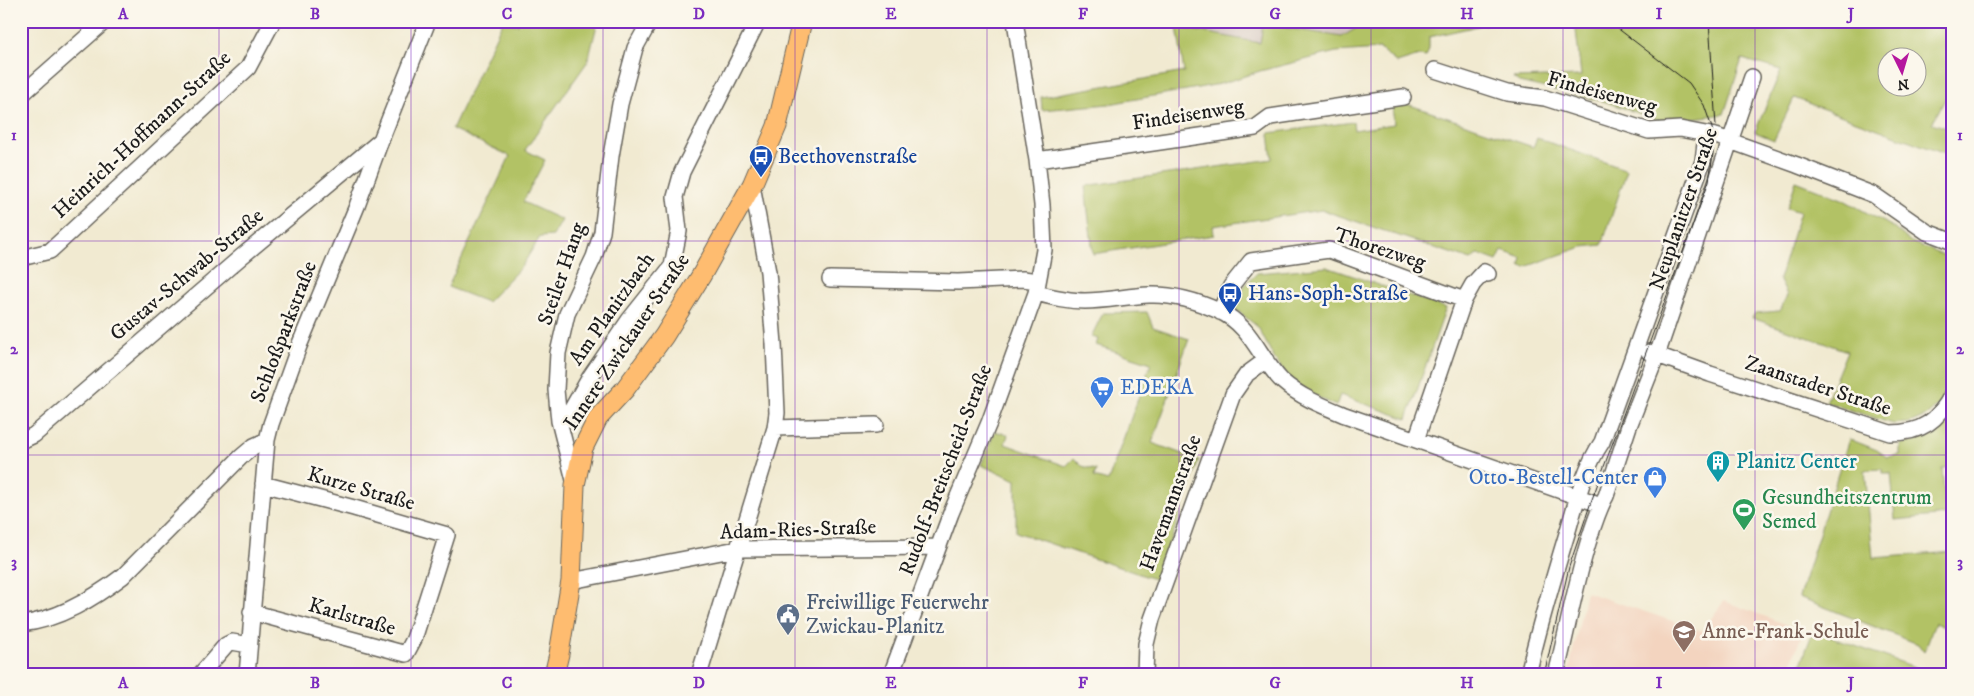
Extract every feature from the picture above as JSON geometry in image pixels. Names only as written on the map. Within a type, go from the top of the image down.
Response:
[{"type":"main road","name":"Innere Zwickauer Straße","points":[[554,675],[571,581],[575,485],[583,448],[598,418],[624,389],[664,336],[752,185],[777,126],[802,21]]},
{"type":"street","points":[[21,95],[105,21]]},
{"type":"street","name":"Heinrich-Hoffmann-Straße","points":[[21,258],[50,251],[248,68],[273,21]]},
{"type":"street","name":"Schloßparkstraße","points":[[247,675],[267,440],[271,424],[299,346],[357,206],[428,21]]},
{"type":"street","name":"Steiler Hang","points":[[575,485],[559,421],[556,390],[558,353],[567,314],[594,257],[602,232],[611,156],[620,104],[635,48],[650,21]]},
{"type":"street","name":"Am Planitzbach","points":[[559,421],[566,419],[590,377],[629,320],[672,266],[679,231],[675,197],[682,172],[758,21]]},
{"type":"street","name":"Rudolf-Breitscheid-Straße","points":[[891,675],[938,548],[994,409],[1037,287],[1044,250],[1042,205],[1037,160],[1015,21]]},
{"type":"street","name":"Findeisenweg","points":[[1435,70],[1507,93],[1545,98],[1649,131],[1680,129],[1716,136],[1729,142]]},
{"type":"street","name":"Neuplanitzer Straße","points":[[1556,675],[1577,579],[1601,505],[1606,496],[1632,418],[1657,355],[1752,77]]},
{"type":"street","name":"Findeisenweg","points":[[1037,160],[1255,128],[1270,117],[1403,97]]},
{"type":"street","name":"Neuplanitzer Straße","points":[[1528,675],[1538,632],[1578,497],[1595,452],[1602,442],[1703,161],[1706,135]]},
{"type":"street","name":"Gustav-Schwab-Straße","points":[[21,441],[34,435],[233,263],[381,140]]},
{"type":"street","points":[[1729,142],[1797,165],[1874,195],[1927,232],[1953,242]]},
{"type":"street","points":[[699,675],[775,428],[777,413],[768,272],[752,185]]},
{"type":"street","name":"Thorezweg","points":[[1220,312],[1231,286],[1251,261],[1329,250],[1464,300]]},
{"type":"street","points":[[1416,440],[1464,300],[1473,284],[1484,272],[1488,274]]},
{"type":"street","points":[[830,279],[958,282],[1023,279],[1037,287],[1073,301],[1087,302],[1151,295],[1185,298],[1220,312],[1235,322],[1255,342],[1282,380],[1314,402],[1345,416],[1601,505]]},
{"type":"street","points":[[1636,348],[1657,355]]},
{"type":"street","name":"Zaanstader Straße","points":[[1657,355],[1890,433],[1907,432],[1924,426],[1944,410],[1953,393]]},
{"type":"street","name":"Havemannstraße","points":[[1144,675],[1146,644],[1152,619],[1233,394],[1247,374],[1266,360]]},
{"type":"street","points":[[775,428],[876,424]]},
{"type":"street","points":[[21,624],[68,610],[97,595],[111,585],[123,576],[241,457],[254,446],[267,440]]},
{"type":"street","name":"Kurze Straße","points":[[263,484],[447,535]]},
{"type":"street","name":"Karlstraße","points":[[251,612],[406,654],[414,638],[447,535]]},
{"type":"street","name":"Adam-Ries-Straße","points":[[571,581],[737,549],[938,548]]},
{"type":"street","points":[[200,675],[226,644],[232,642],[249,645]]},
{"type":"shaded area","points":[[1175,21],[1399,21],[1361,26],[1342,37],[1263,24],[1260,43],[1177,27]]},
{"type":"shaded area","name":"Anne-Frank-Schule","points":[[1586,592],[1702,631],[1724,601],[1803,631],[1787,675],[1568,675]]},
{"type":"green space","points":[[503,21],[518,25],[519,21],[598,21],[588,61],[525,150],[545,160],[523,202],[562,220],[553,236],[540,237],[522,266],[487,302],[448,287],[510,156],[452,129]]},
{"type":"green space","points":[[1399,21],[1527,21],[1495,22],[1429,37],[1429,49],[1426,57],[1419,56],[1397,63],[1380,49],[1336,52],[1260,71],[1220,84],[1109,104],[1042,110],[1041,97],[1184,72],[1177,27],[1260,43],[1263,24],[1342,37],[1360,26]]},
{"type":"green space","points":[[1575,21],[1941,21],[1953,26],[1953,85],[1932,123],[1953,130],[1953,157],[1794,98],[1774,140],[1755,132],[1781,70],[1742,59],[1724,114],[1664,122],[1606,102],[1519,82],[1513,78],[1581,76]]},
{"type":"green space","points":[[1404,103],[1533,147],[1537,138],[1627,170],[1602,245],[1582,247],[1525,267],[1520,266],[1522,258],[1502,251],[1497,261],[1478,254],[1471,260],[1322,210],[1213,226],[1214,235],[1093,254],[1085,186],[1272,159],[1269,133],[1353,122],[1354,130],[1394,124],[1392,105]]},
{"type":"green space","points":[[1796,181],[1842,199],[1893,227],[1911,242],[1953,259],[1953,366],[1940,404],[1926,416],[1909,423],[1893,424],[1826,402],[1847,351],[1752,318],[1755,313],[1780,311],[1787,295],[1779,279],[1800,212],[1787,208]]},
{"type":"green space","points":[[1327,267],[1446,308],[1407,419],[1340,395],[1336,406],[1302,389],[1287,376],[1274,358],[1258,327],[1234,308],[1245,285],[1257,273]]},
{"type":"green space","points":[[1147,312],[1153,327],[1189,339],[1152,443],[1199,460],[1157,580],[1016,532],[1016,480],[981,465],[995,431],[1008,435],[1005,444],[1066,466],[1074,458],[1082,466],[1096,470],[1094,477],[1108,481],[1151,363],[1096,345],[1098,339],[1091,337],[1103,313]]},
{"type":"green space","points":[[1953,407],[1953,454],[1949,454],[1950,467],[1942,468],[1946,515],[1895,520],[1891,473],[1883,473],[1883,469],[1865,470],[1873,558],[1953,552],[1953,601],[1944,627],[1935,623],[1924,652],[1918,644],[1799,597],[1849,439],[1877,450],[1887,457],[1900,455],[1900,444],[1914,442],[1944,421]]},
{"type":"green space","points":[[1813,631],[1937,675],[1797,675]]},
{"type":"tram line","points":[[1544,675],[1569,567],[1709,181],[1713,154],[1712,128],[1704,105],[1689,83],[1608,21]]},
{"type":"tram line","points":[[1709,21],[1716,126]]},
{"type":"place","name":"Beethovenstraße","points":[[761,178]]},
{"type":"place","name":"Hans-Soph-Straße","points":[[1230,315]]},
{"type":"place","name":"EDEKA","points":[[1102,409]]},
{"type":"place","name":"Planitz Center","points":[[1718,483]]},
{"type":"place","name":"Otto-Bestell-Center","points":[[1655,499]]},
{"type":"place","name":"Gesundheitszentrum Semed","points":[[1744,531]]},
{"type":"place","name":"Freiwillige Feuerwehr Zwickau-Planitz","points":[[788,636]]},
{"type":"place","name":"Anne-Frank-Schule","points":[[1684,653]]}]
